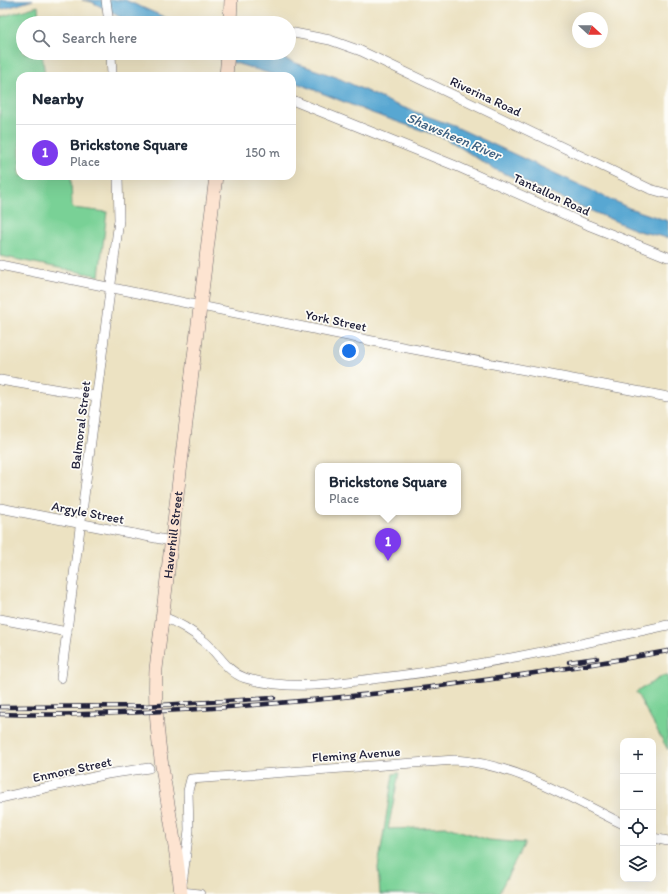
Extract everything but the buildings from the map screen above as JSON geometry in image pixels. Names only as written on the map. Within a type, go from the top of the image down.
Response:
[{"type":"main road","points":[[230,16],[231,0]]},
{"type":"main road","name":"Haverhill Street","points":[[181,893],[157,741],[155,718],[156,668],[161,616],[216,180]]},
{"type":"street","points":[[106,0],[108,16]]},
{"type":"street","name":"Riverina Road","points":[[296,33],[330,40],[361,51],[650,189],[668,194]]},
{"type":"street","points":[[111,60],[112,72]]},
{"type":"street","name":"Tantallon Road","points":[[296,102],[456,166],[588,225],[668,257]]},
{"type":"street","name":"Balmoral Street","points":[[61,678],[119,220],[118,180]]},
{"type":"street","name":"York Street","points":[[0,265],[397,346],[668,397]]},
{"type":"street","points":[[0,380],[96,396]]},
{"type":"street","name":"Argyle Street","points":[[0,508],[171,541]]},
{"type":"street","points":[[161,616],[176,622],[206,643],[236,674],[267,682],[299,686],[440,671],[538,654],[668,626]]},
{"type":"street","points":[[0,619],[67,632]]},
{"type":"street","name":"Fleming Avenue","points":[[181,893],[189,830],[188,791],[191,779],[455,760],[476,761],[505,768],[620,823]]},
{"type":"street","name":"Enmore Street","points":[[0,798],[107,774],[149,768]]},
{"type":"street","points":[[656,839],[668,841]]},
{"type":"street","points":[[181,893],[200,894]]},
{"type":"green space","points":[[38,6],[39,16],[16,16],[16,60],[43,60],[44,72],[16,72],[16,180],[71,180],[72,208],[107,212],[99,276],[0,256],[0,17]]},
{"type":"green space","points":[[663,676],[668,676],[668,750],[636,692]]},
{"type":"green space","points":[[399,773],[388,829],[447,827],[489,840],[525,843],[498,894],[380,894],[378,868],[393,774]]},
{"type":"water","points":[[0,0],[33,0],[0,10]]},
{"type":"water","points":[[82,0],[125,0],[162,16],[118,16],[92,2]]},
{"type":"water","name":"Shawsheen River","points":[[225,60],[287,60],[336,77],[394,104],[454,126],[629,208],[668,221],[668,238],[638,231],[494,169],[447,139],[369,112],[296,83],[296,72],[265,72]]},
{"type":"railway","points":[[0,714],[25,715],[149,712],[317,700],[493,679],[668,651]]},
{"type":"railway","points":[[569,662],[597,658]]},
{"type":"railway","points":[[0,707],[145,706],[274,698]]},
{"type":"place","name":"Brickstone Square","points":[[388,561]]}]
